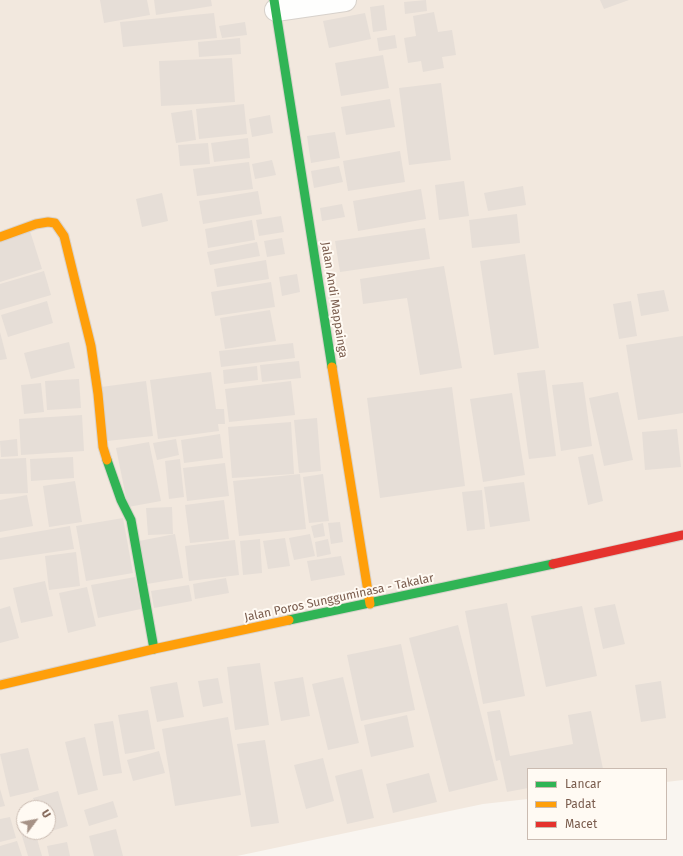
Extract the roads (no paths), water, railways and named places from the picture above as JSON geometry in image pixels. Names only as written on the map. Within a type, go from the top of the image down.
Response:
[{"type":"main road","name":"Jalan Andi Mappainga","points":[[275,5],[370,604]]},
{"type":"main road","points":[[0,237],[36,224],[48,222],[55,223],[64,236],[91,346],[98,394],[103,446],[121,500],[131,520],[154,649]]},
{"type":"main road","name":"Jalan Poros Sungguminasa - Takalar","points":[[0,685],[154,649],[570,561],[683,535]]},
{"type":"street","points":[[275,5],[345,0]]}]
